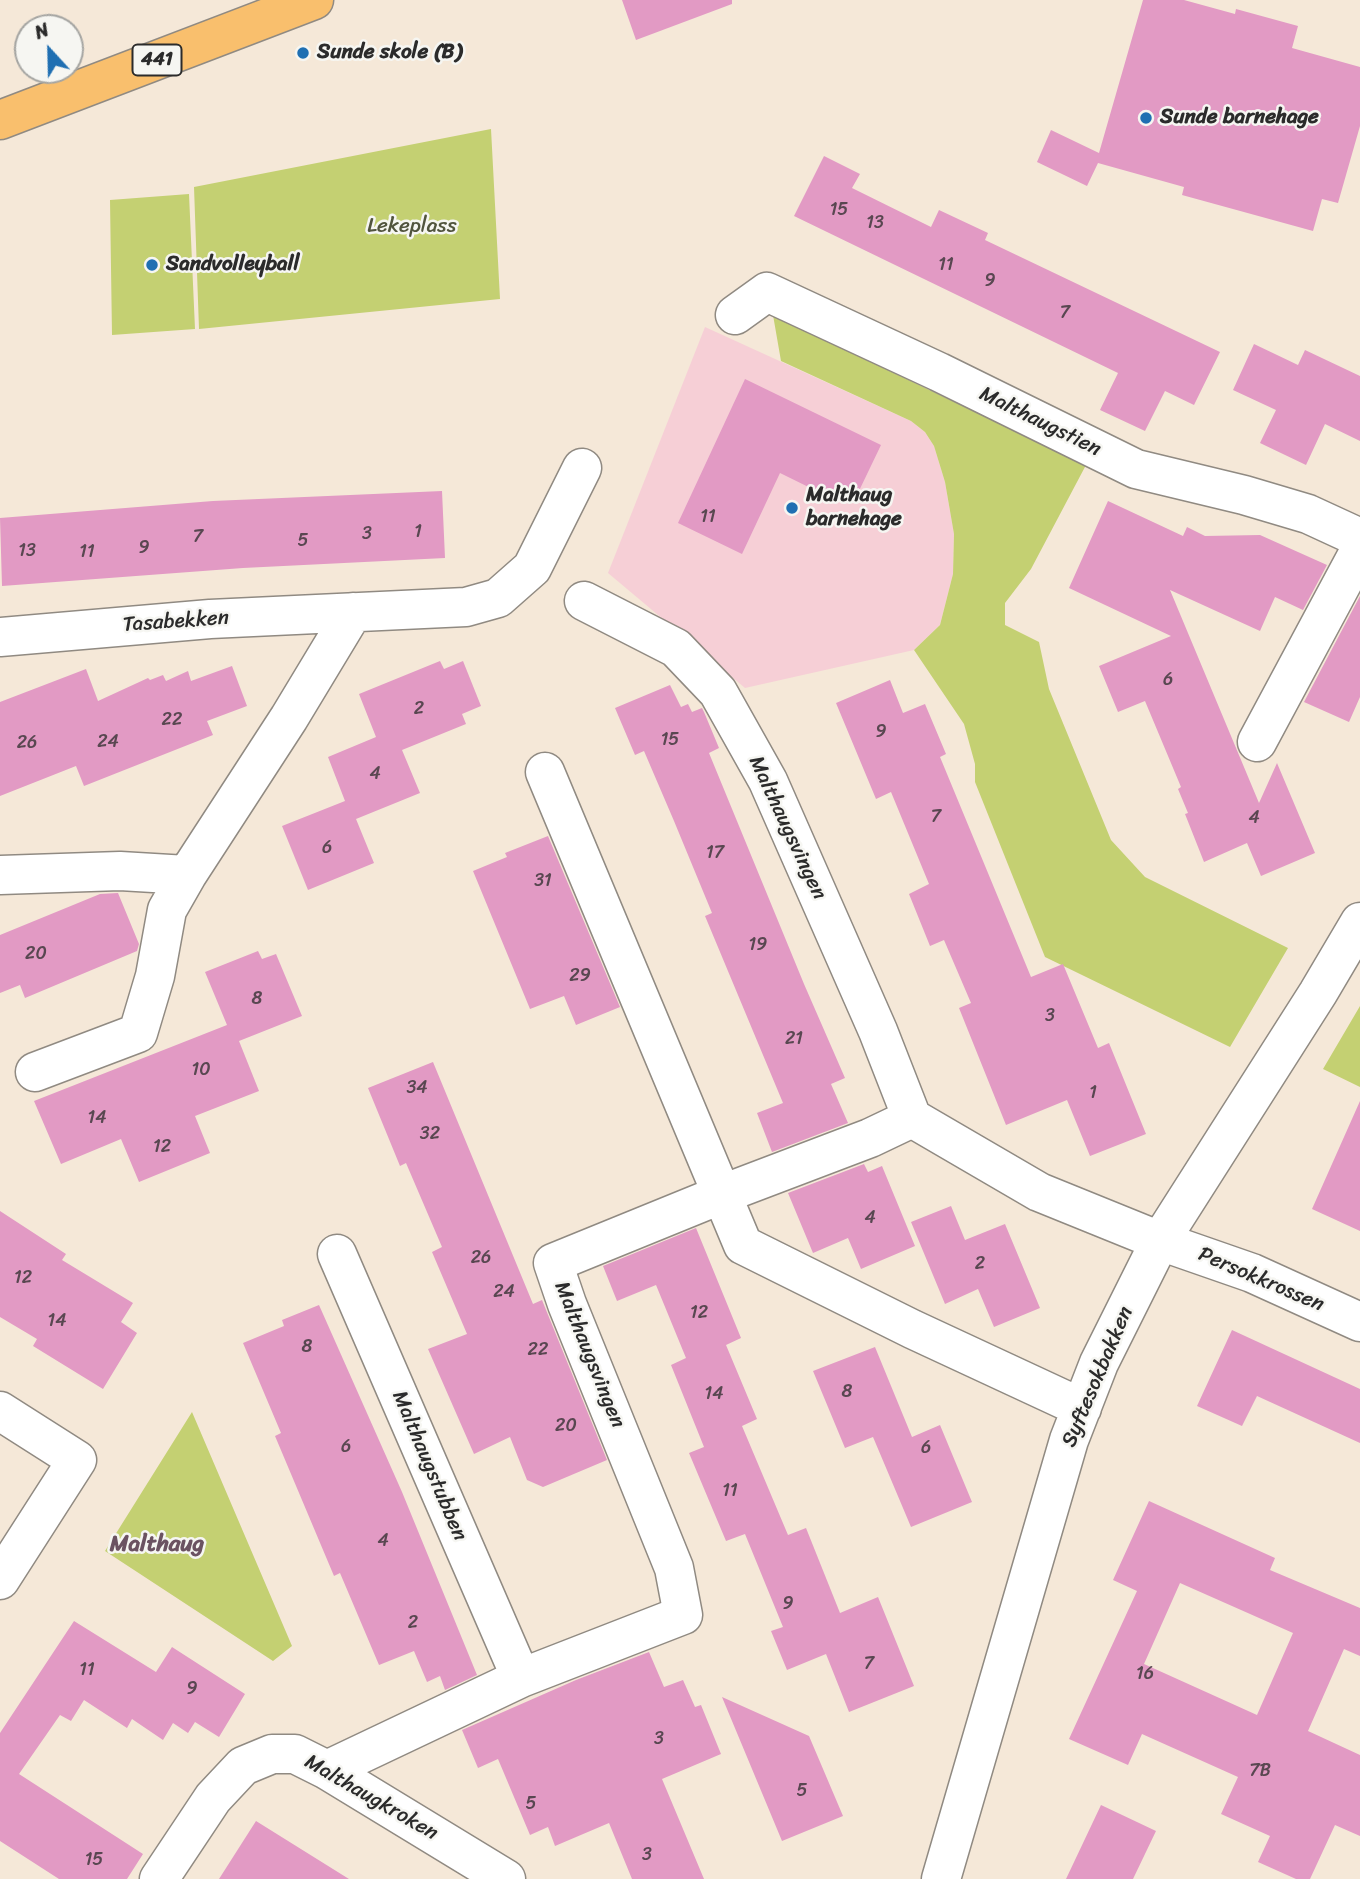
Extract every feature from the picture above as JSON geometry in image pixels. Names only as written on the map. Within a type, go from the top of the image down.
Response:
[{"type":"main road","name":"441","points":[[0,120],[314,0]]},
{"type":"street","name":"Malthaugstien","points":[[735,316],[767,292],[939,372],[1136,469],[1244,495],[1308,514],[1360,538]]},
{"type":"street","name":"Tasabekken","points":[[0,637],[210,619],[466,607],[498,598],[532,568],[582,467]]},
{"type":"street","points":[[1257,742],[1360,550]]},
{"type":"street","name":"Malthaugsvingen","points":[[521,1678],[683,1615],[674,1568],[567,1304],[554,1263],[720,1195],[870,1138],[912,1118],[878,1031],[768,781],[718,692],[676,648],[584,601]]},
{"type":"street","points":[[35,1072],[138,1033],[155,976],[167,910],[353,612]]},
{"type":"street","points":[[545,772],[743,1245],[889,1318],[1082,1408]]},
{"type":"street","points":[[0,875],[120,871],[187,875]]},
{"type":"street","name":"Syftesokbakken","points":[[941,1879],[1069,1440],[1099,1363],[1160,1241],[1318,993],[1360,922]]},
{"type":"street","points":[[912,1118],[1039,1192],[1160,1241]]},
{"type":"street","name":"Persokkrossen","points":[[1160,1241],[1252,1273],[1360,1322]]},
{"type":"street","name":"Malthaugstubben","points":[[337,1254],[521,1678]]},
{"type":"street","points":[[0,1411],[77,1460],[0,1580]]},
{"type":"street","points":[[327,1770],[521,1678]]},
{"type":"street","name":"Malthaugkroken","points":[[159,1879],[213,1798],[243,1766],[272,1754],[295,1754],[327,1770],[506,1879]]},
{"type":"shaded area","name":"Malthaug barnehage","points":[[705,327],[911,421],[925,432],[934,446],[945,482],[954,534],[953,574],[940,625],[914,650],[745,688],[608,573]]},
{"type":"green space","name":"Lekeplass","points":[[491,129],[500,299],[199,329],[194,187]]},
{"type":"green space","name":"Sandvolleyball","points":[[189,194],[195,329],[112,335],[110,200]]},
{"type":"green space","points":[[773,315],[1086,465],[1031,569],[1005,603],[1005,625],[1039,642],[1049,689],[1111,840],[1145,877],[1288,948],[1230,1047],[1045,957],[975,782],[975,764],[964,724],[914,650],[940,625],[953,574],[954,534],[945,482],[934,446],[925,432],[911,421],[781,361]]},
{"type":"green space","points":[[1360,1006],[1360,1087],[1323,1069]]},
{"type":"green space","points":[[192,1412],[292,1646],[273,1661],[105,1551]]},
{"type":"building","points":[[622,0],[732,0],[732,4],[636,40]]},
{"type":"building","name":"Sunde barnehage","points":[[1143,0],[1184,0],[1235,14],[1236,9],[1298,26],[1292,48],[1360,67],[1360,126],[1338,203],[1322,199],[1313,231],[1182,195],[1184,187],[1098,163],[1087,186],[1037,162],[1051,130],[1099,153]]},
{"type":"building","points":[[824,156],[860,174],[852,188],[931,227],[939,210],[988,233],[985,240],[1220,352],[1194,405],[1165,391],[1145,431],[1100,410],[1118,373],[794,216]]},
{"type":"building","points":[[1254,344],[1298,365],[1305,350],[1360,376],[1360,441],[1325,424],[1306,465],[1260,443],[1276,410],[1233,390]]},
{"type":"building","points":[[745,379],[881,445],[857,495],[845,490],[839,502],[780,473],[742,554],[678,523]]},
{"type":"building","points":[[442,491],[445,558],[243,568],[2,586],[0,518],[213,501]]},
{"type":"building","points":[[1108,501],[1183,536],[1187,527],[1205,536],[1260,535],[1327,565],[1303,610],[1275,597],[1260,631],[1170,590],[1259,803],[1277,763],[1315,853],[1261,876],[1247,843],[1204,862],[1185,814],[1188,813],[1178,789],[1181,787],[1145,701],[1118,712],[1099,666],[1171,636],[1069,588]]},
{"type":"building","points":[[1360,596],[1360,697],[1349,722],[1304,702]]},
{"type":"building","points":[[440,661],[444,669],[463,661],[481,706],[462,714],[466,724],[402,750],[420,793],[356,819],[374,863],[308,890],[282,826],[345,801],[328,757],[376,737],[359,694]]},
{"type":"building","points":[[232,666],[247,706],[207,721],[213,735],[84,786],[76,766],[0,796],[0,702],[86,669],[98,701],[148,678],[150,680],[163,675],[166,681],[188,671],[191,681]]},
{"type":"building","points":[[890,680],[903,713],[925,704],[946,754],[940,757],[1031,977],[1063,964],[1098,1048],[1109,1043],[1146,1134],[1090,1156],[1067,1100],[1006,1125],[959,1008],[971,1003],[944,940],[930,946],[909,894],[929,884],[891,792],[876,799],[836,703]]},
{"type":"building","points":[[670,685],[681,707],[688,704],[692,712],[702,708],[704,712],[719,748],[709,753],[845,1078],[831,1084],[848,1123],[772,1152],[757,1113],[783,1103],[705,916],[712,913],[674,821],[644,751],[635,755],[615,708]]},
{"type":"building","points":[[548,836],[620,1007],[576,1025],[564,996],[530,1009],[473,871],[507,857],[505,853]]},
{"type":"building","points":[[118,893],[139,944],[137,951],[25,998],[20,985],[0,993],[0,935],[100,894]]},
{"type":"building","points":[[258,951],[262,959],[276,954],[302,1016],[239,1041],[259,1091],[195,1116],[210,1153],[139,1182],[121,1139],[61,1164],[34,1101],[227,1025],[205,972]]},
{"type":"building","points":[[433,1062],[533,1304],[542,1300],[607,1460],[543,1487],[527,1480],[510,1437],[474,1454],[428,1349],[467,1334],[432,1252],[442,1247],[406,1163],[400,1166],[368,1088]]},
{"type":"building","points":[[1360,1101],[1360,1231],[1312,1209]]},
{"type":"building","points":[[864,1164],[868,1172],[882,1166],[915,1246],[861,1269],[848,1238],[813,1253],[788,1193]]},
{"type":"building","points":[[951,1206],[965,1240],[1005,1224],[1040,1308],[994,1327],[978,1289],[945,1304],[911,1222]]},
{"type":"building","points":[[0,1211],[66,1254],[62,1260],[133,1303],[121,1322],[137,1333],[103,1389],[33,1346],[37,1339],[0,1317]]},
{"type":"building","points":[[696,1228],[741,1338],[726,1345],[757,1419],[742,1426],[788,1535],[806,1528],[840,1613],[878,1597],[914,1686],[849,1712],[826,1654],[787,1670],[771,1631],[783,1627],[745,1534],[726,1541],[689,1453],[704,1447],[671,1365],[686,1358],[656,1285],[617,1301],[603,1266]]},
{"type":"building","points":[[319,1305],[402,1492],[477,1675],[445,1690],[440,1676],[427,1682],[414,1651],[379,1665],[340,1573],[334,1576],[275,1436],[281,1433],[243,1343],[284,1326],[282,1320]]},
{"type":"building","points":[[1232,1330],[1360,1389],[1360,1443],[1257,1396],[1242,1426],[1197,1406]]},
{"type":"building","points":[[875,1347],[912,1437],[940,1425],[972,1502],[911,1527],[873,1437],[845,1448],[813,1371]]},
{"type":"building","points":[[1149,1501],[1275,1558],[1270,1570],[1360,1608],[1360,1656],[1344,1649],[1308,1731],[1360,1755],[1360,1836],[1335,1825],[1310,1879],[1296,1879],[1258,1862],[1270,1836],[1221,1814],[1238,1777],[1142,1734],[1128,1765],[1069,1739],[1137,1591],[1113,1580]],"holes":[[[1180,1583],[1293,1633],[1257,1715],[1144,1664]]]},
{"type":"building","points":[[74,1621],[156,1672],[172,1647],[245,1694],[219,1737],[195,1722],[188,1733],[173,1723],[163,1740],[132,1719],[127,1728],[84,1700],[71,1721],[60,1715],[19,1774],[143,1854],[127,1879],[59,1879],[0,1841],[0,1733]]},
{"type":"building","points":[[649,1652],[664,1687],[683,1680],[695,1707],[701,1705],[721,1754],[662,1779],[704,1879],[632,1879],[609,1823],[555,1846],[548,1827],[530,1835],[498,1759],[478,1768],[462,1730],[576,1680]]},
{"type":"building","points":[[722,1697],[809,1736],[843,1816],[782,1841]]},
{"type":"building","points":[[1101,1805],[1156,1831],[1133,1879],[1066,1879]]},
{"type":"building","points":[[256,1821],[349,1879],[219,1879]]},
{"type":"place","name":"Sunde skole (B)","points":[[303,53]]},
{"type":"place","name":"Sunde barnehage","points":[[1146,118]]},
{"type":"place","name":"Sandvolleyball","points":[[152,265]]},
{"type":"place","name":"Malthaug barnehage","points":[[792,508]]},
{"type":"district","name":"Malthaug","points":[[157,1545]]}]
